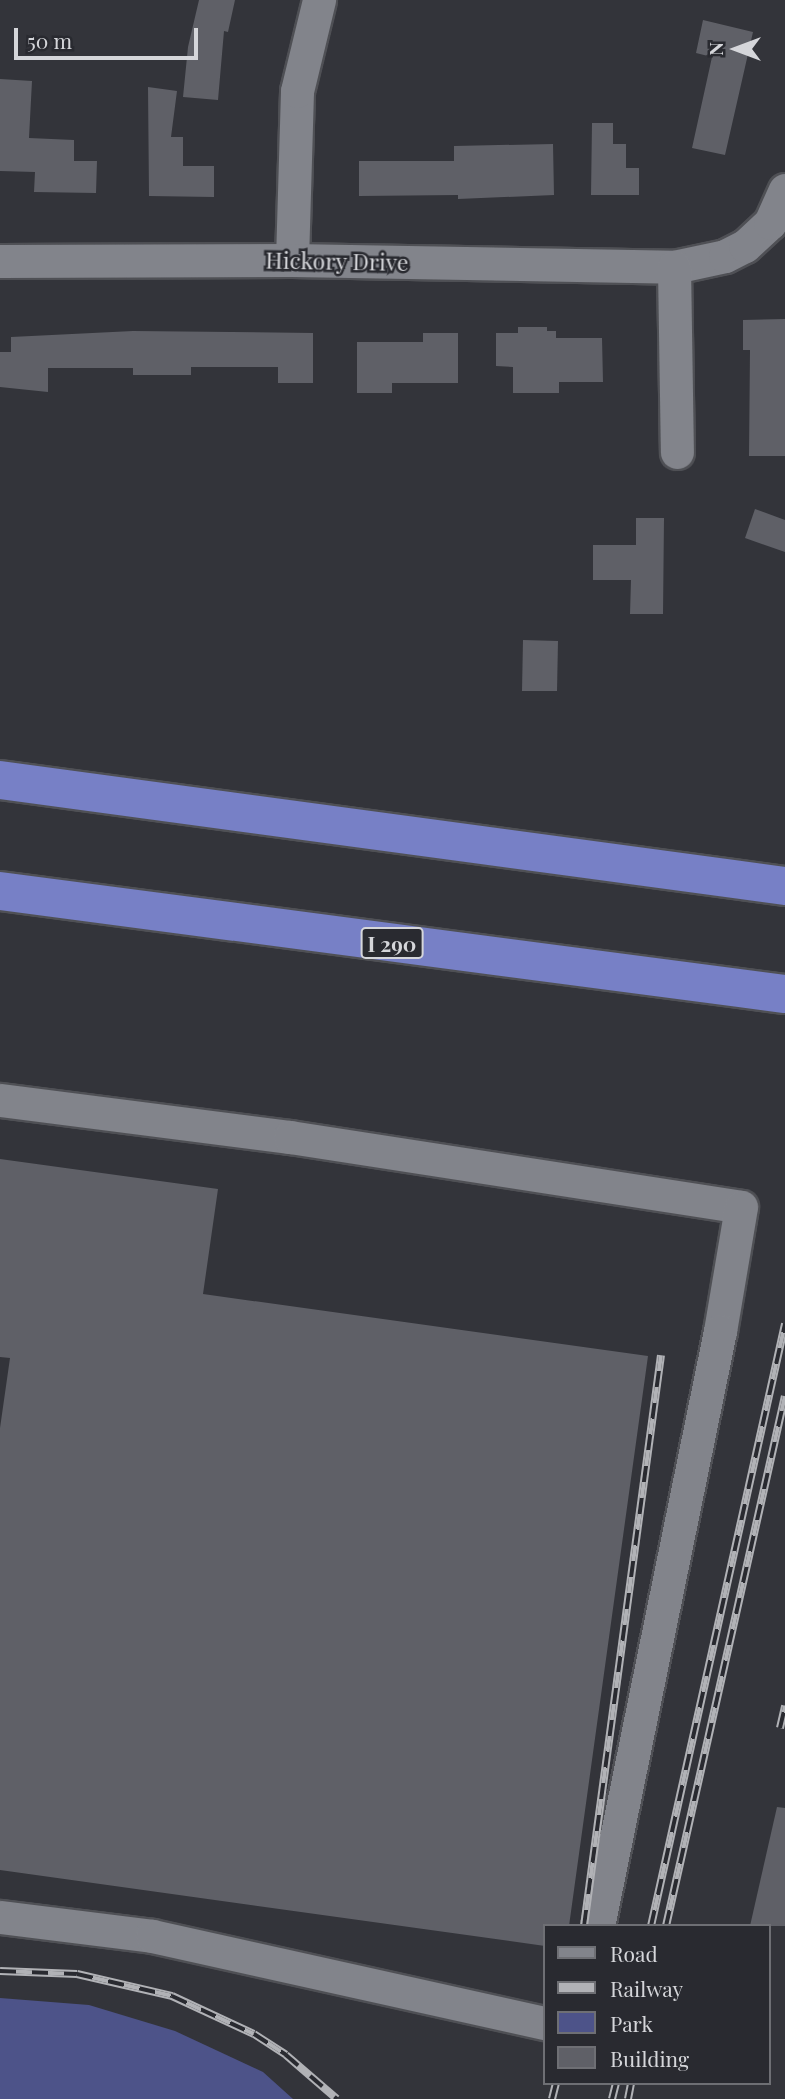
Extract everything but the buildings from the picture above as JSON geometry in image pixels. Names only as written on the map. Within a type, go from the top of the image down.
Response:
[{"type":"highway","points":[[0,762],[175,803]]},
{"type":"highway","points":[[0,780],[785,886]]},
{"type":"highway","name":"I 290","points":[[0,891],[785,994]]},
{"type":"street","points":[[292,260],[297,92],[319,0]]},
{"type":"street","name":"Hickory Drive","points":[[0,261],[292,260],[674,267],[725,256],[745,246],[770,223],[785,190]]},
{"type":"street","points":[[674,267],[677,452]]},
{"type":"street","points":[[0,1100],[290,1137],[741,1207],[720,1331],[598,1924]]},
{"type":"street","points":[[0,1917],[152,1936],[544,2023]]},
{"type":"green space","points":[[0,1998],[89,2005],[175,2031],[263,2072],[293,2099],[0,2099]]},
{"type":"railway","points":[[651,1924],[785,1324]]},
{"type":"railway","points":[[584,1924],[661,1355]]},
{"type":"railway","points":[[666,1924],[785,1396]]},
{"type":"railway","points":[[780,1728],[785,1706]]},
{"type":"railway","points":[[0,1971],[77,1974],[172,1996],[254,2034],[286,2055],[337,2099]]},
{"type":"railway","points":[[552,2099],[556,2085]]},
{"type":"railway","points":[[612,2099],[616,2085]]},
{"type":"railway","points":[[628,2099],[631,2085]]}]
